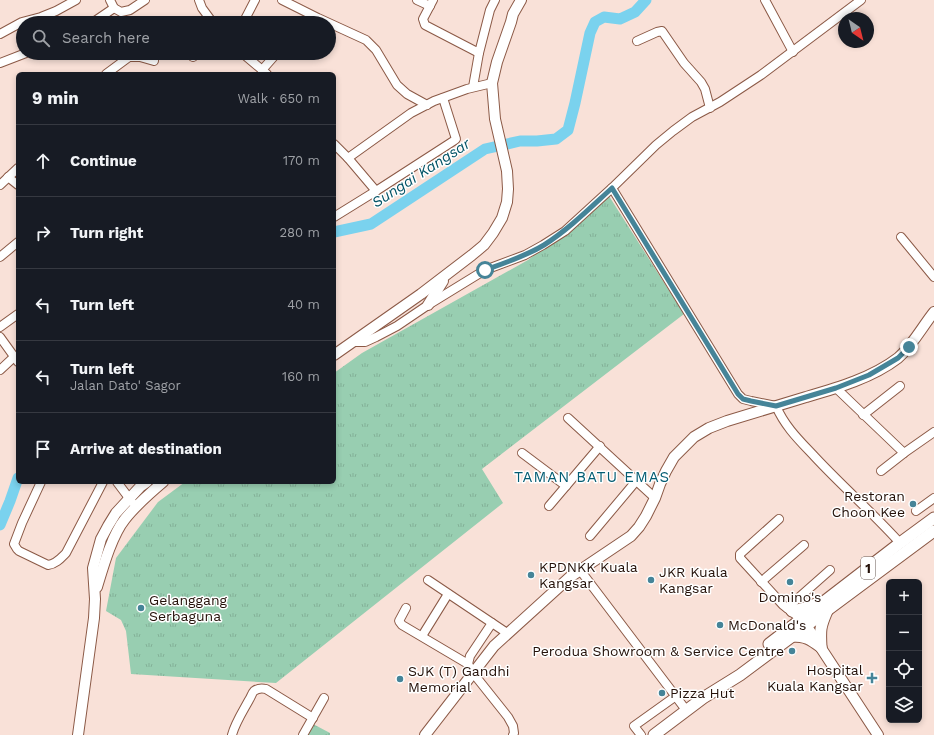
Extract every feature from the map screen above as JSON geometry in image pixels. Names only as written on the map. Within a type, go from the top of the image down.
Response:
[{"type":"highway","name":"1","points":[[826,606],[900,543],[934,518]]},
{"type":"highway","name":"1","points":[[714,691],[735,670],[934,531]]},
{"type":"highway","points":[[789,609],[826,606],[821,624],[821,647]]},
{"type":"highway","name":"1","points":[[654,735],[686,710],[740,675],[792,636],[804,622]]},
{"type":"highway","points":[[792,636],[806,637],[821,647]]},
{"type":"main road","points":[[336,354],[446,276],[472,255],[484,245],[502,218],[507,202],[507,172],[495,119],[492,83],[497,62],[513,14],[521,0]]},
{"type":"main road","points":[[428,305],[446,276]]},
{"type":"main road","points":[[425,735],[494,646],[507,633],[570,577],[631,536],[646,516],[666,471],[674,457],[694,437],[709,428],[727,421],[836,388],[869,375],[898,358],[919,335],[934,312]]},
{"type":"main road","points":[[78,735],[94,618],[95,599],[93,568],[101,539],[108,526],[116,513],[144,484]]},
{"type":"main road","points":[[95,599],[101,573],[111,545],[124,520],[161,484]]},
{"type":"main road","points":[[804,622],[878,735]]},
{"type":"street","points":[[44,16],[76,0]]},
{"type":"street","points":[[110,0],[114,8],[121,12],[130,10],[145,0]]},
{"type":"street","points":[[199,0],[202,8],[208,16]]},
{"type":"street","points":[[247,16],[255,0]]},
{"type":"street","points":[[282,0],[308,16]]},
{"type":"street","points":[[417,0],[431,3],[423,19],[426,25],[479,53]]},
{"type":"street","points":[[473,87],[479,53],[490,10],[495,0]]},
{"type":"street","points":[[765,0],[793,52]]},
{"type":"street","points":[[353,342],[364,342],[376,337],[485,270],[525,255],[543,246],[565,231],[656,145],[673,131],[692,117],[720,102],[762,75],[861,0]]},
{"type":"street","points":[[102,16],[114,8]]},
{"type":"street","points":[[0,34],[16,25]]},
{"type":"street","points":[[336,28],[366,40],[376,50],[397,86],[407,94],[427,105]]},
{"type":"street","points":[[637,41],[662,31],[684,63],[701,82],[705,89],[710,108]]},
{"type":"street","points":[[0,63],[16,57]]},
{"type":"street","points":[[109,72],[125,60]]},
{"type":"street","points":[[250,60],[264,72],[272,60]]},
{"type":"street","points":[[348,158],[411,113],[443,98],[473,87],[492,83]]},
{"type":"street","points":[[336,216],[456,139],[443,98]]},
{"type":"street","points":[[336,146],[376,191]]},
{"type":"street","points":[[0,184],[16,170]]},
{"type":"street","points":[[8,177],[16,183]]},
{"type":"street","points":[[612,188],[738,394],[743,399],[776,406],[781,417],[793,434],[900,543]]},
{"type":"street","points":[[901,237],[934,277]]},
{"type":"street","points":[[0,257],[16,244]]},
{"type":"street","points":[[0,327],[16,315]]},
{"type":"street","points":[[0,337],[16,360],[0,370]]},
{"type":"street","points":[[863,415],[900,386]]},
{"type":"street","points":[[836,388],[904,453]]},
{"type":"street","points":[[568,418],[655,498]]},
{"type":"street","points":[[881,471],[934,432]]},
{"type":"street","points":[[549,506],[600,446]]},
{"type":"street","points":[[522,453],[566,486]]},
{"type":"street","points":[[590,536],[637,480]]},
{"type":"street","points":[[40,484],[14,544],[19,551],[48,565],[51,565],[58,561],[66,553],[102,484]]},
{"type":"street","points":[[118,484],[136,507]]},
{"type":"street","points":[[916,511],[933,502]]},
{"type":"street","points":[[779,519],[740,554],[740,558],[761,582],[804,622]]},
{"type":"street","points":[[761,582],[804,545]]},
{"type":"street","points":[[580,570],[686,710]]},
{"type":"street","points":[[789,609],[830,570]]},
{"type":"street","points":[[428,580],[507,633]]},
{"type":"street","points":[[422,636],[448,594]]},
{"type":"street","points":[[406,608],[399,622],[468,664],[473,673],[514,726],[513,735]]},
{"type":"street","points":[[468,664],[470,656],[492,623]]},
{"type":"street","points":[[232,735],[236,724],[254,691],[257,689],[266,689],[313,718]]},
{"type":"street","points":[[641,735],[634,726],[676,696]]},
{"type":"street","points":[[303,735],[324,698]]},
{"type":"green space","points":[[609,196],[684,314],[482,469],[503,503],[276,683],[131,674],[126,631],[121,620],[106,611],[116,558],[158,502],[182,484],[336,484],[336,372],[362,353],[528,260]]},
{"type":"green space","points":[[313,724],[330,733],[330,735],[307,735]]},
{"type":"waterway","name":"Sungai Kangsar","points":[[336,232],[371,224],[485,149],[520,141],[556,139],[568,130],[590,33],[595,22],[604,17],[620,19],[635,12],[646,0]]},
{"type":"waterway","name":"Sungai Kangsar","points":[[0,525],[16,484]]},
{"type":"place","name":"Restoran Choon Kee","points":[[913,504]]},
{"type":"place","name":"KPDNKK Kuala Kangsar","points":[[531,575]]},
{"type":"place","name":"JKR Kuala Kangsar","points":[[651,580]]},
{"type":"place","name":"Domino's","points":[[790,582]]},
{"type":"place","name":"Gelanggang Serbaguna","points":[[141,608]]},
{"type":"place","name":"McDonald's","points":[[720,625]]},
{"type":"place","name":"Perodua Showroom & Service Centre","points":[[792,651]]},
{"type":"place","name":"Hospital Kuala Kangsar","points":[[872,678]]},
{"type":"place","name":"SJK (T) Gandhi Memorial","points":[[400,679]]},
{"type":"place","name":"Pizza Hut","points":[[662,693]]},
{"type":"district","name":"TAMAN BATU EMAS","points":[[592,477]]},
{"type":"route","points":[[485,270],[525,255],[543,246],[565,231],[612,188],[738,394],[743,399],[776,406],[836,388],[869,375],[884,367],[898,358],[909,347]]}]
